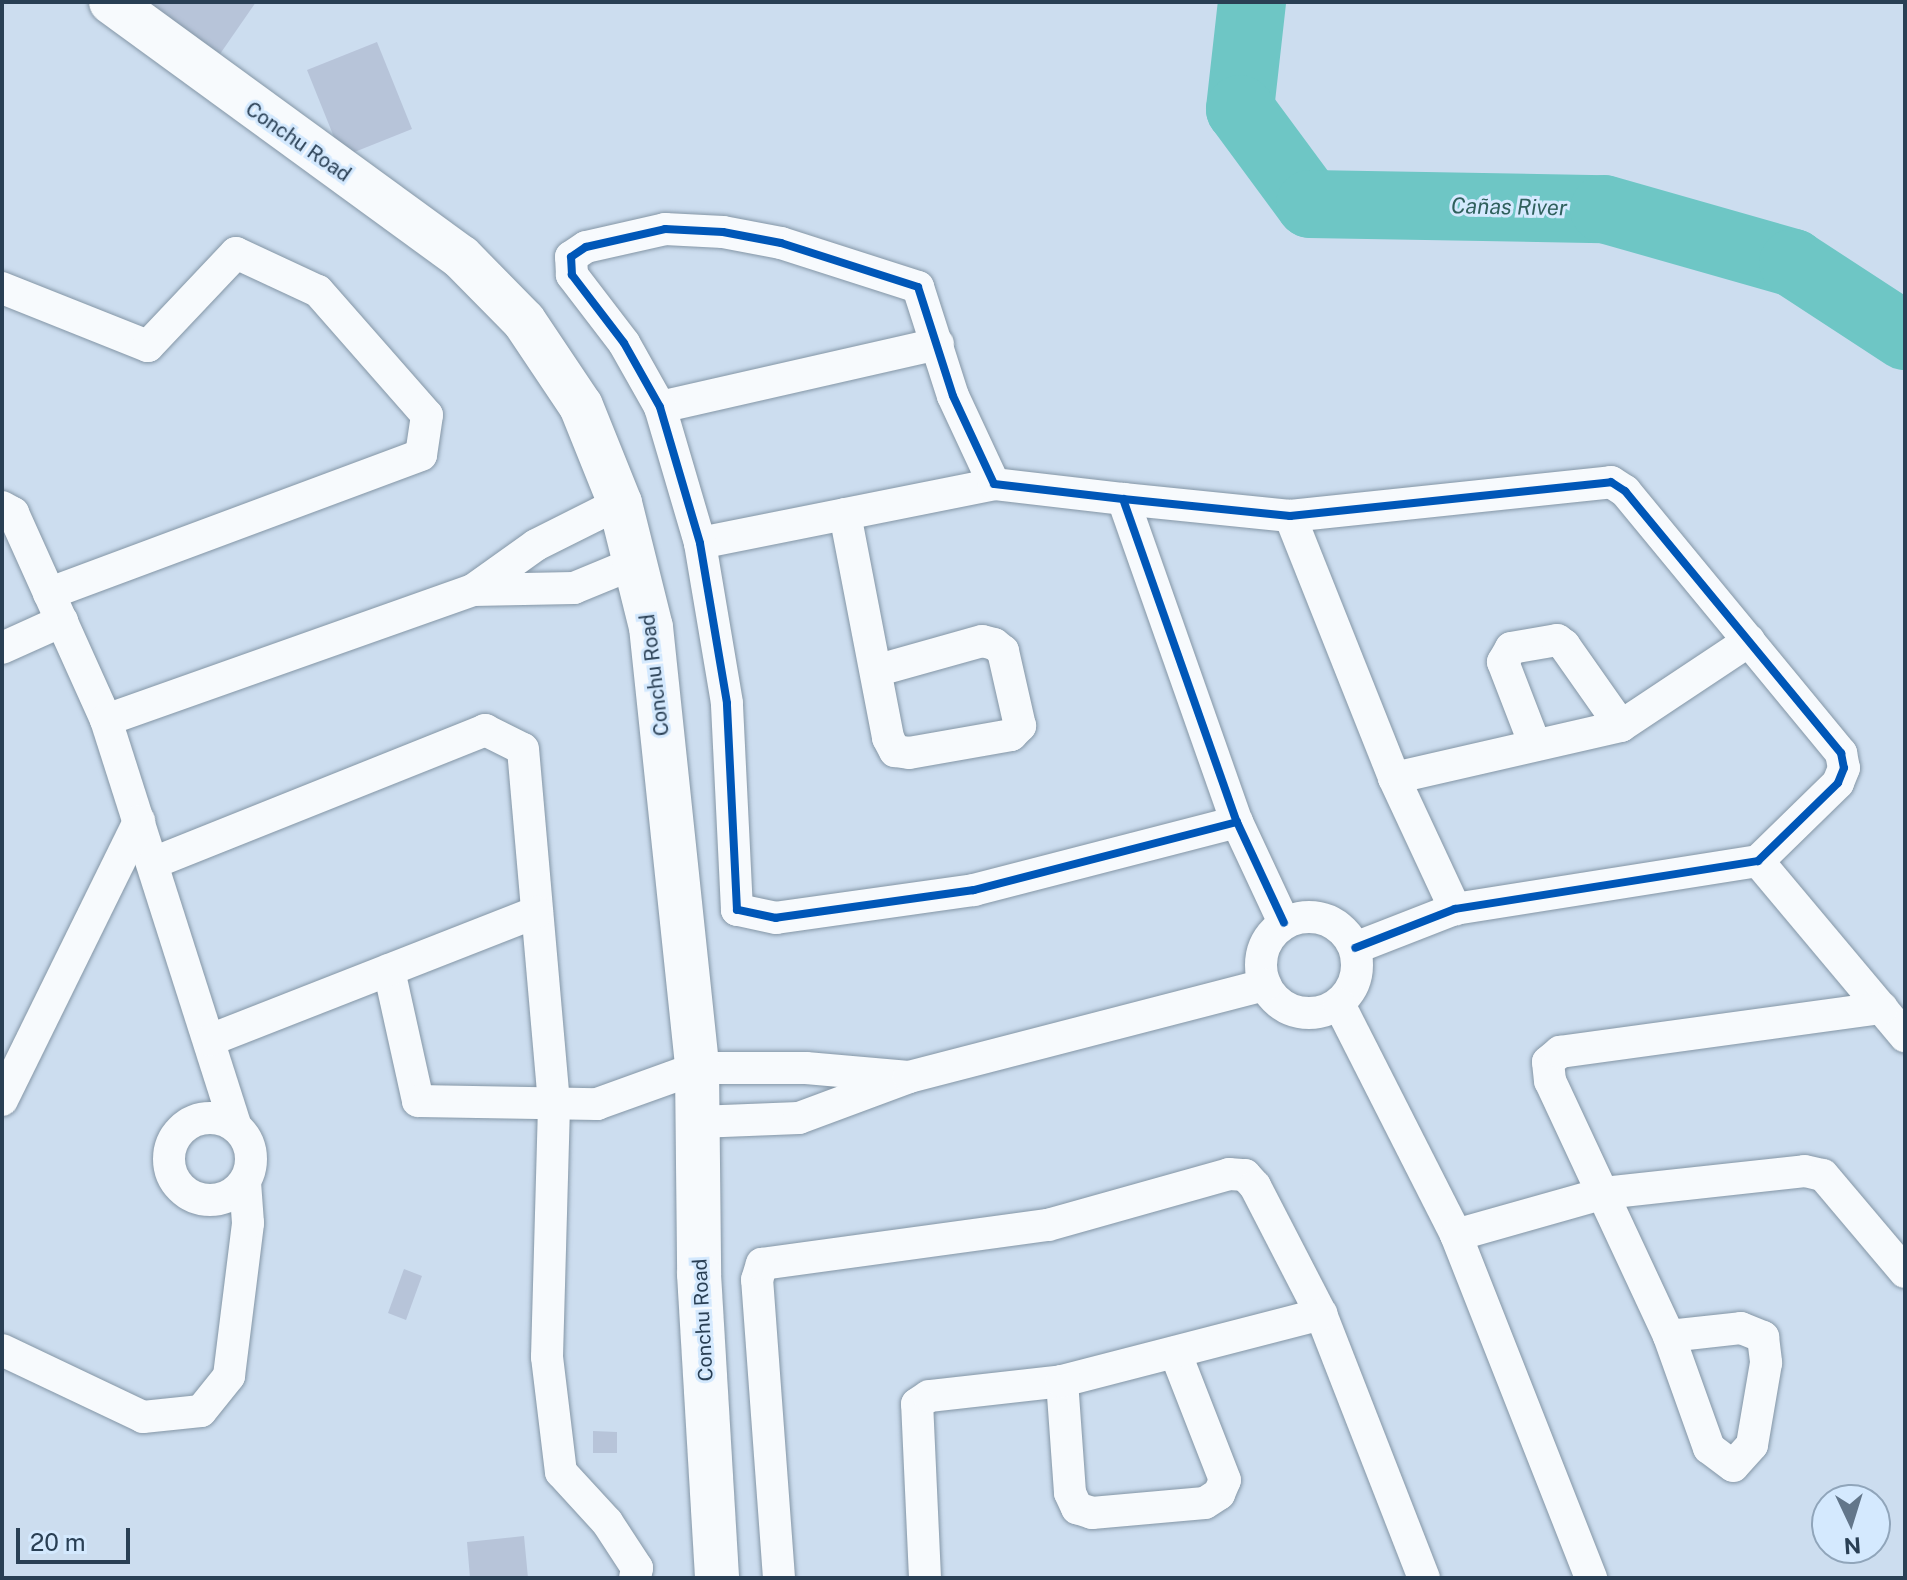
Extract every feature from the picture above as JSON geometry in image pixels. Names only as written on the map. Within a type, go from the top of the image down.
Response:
[{"type":"main road","name":"Conchu Road","points":[[111,2],[461,257],[524,321],[581,406],[620,503],[651,627],[697,1068],[699,1274],[717,1578]]},
{"type":"street","points":[[994,484],[953,396],[918,287],[781,243],[723,232],[665,229],[586,247],[571,257],[572,275],[624,343],[660,407],[700,543],[727,703],[737,910],[776,918],[974,890],[1237,822]]},
{"type":"street","points":[[2,288],[148,346],[236,253],[318,291],[427,415],[421,455],[55,607],[2,648]]},
{"type":"street","points":[[660,407],[938,344]]},
{"type":"street","points":[[700,543],[994,484],[1290,516],[1611,482],[1625,491],[1841,753],[1844,768],[1838,783],[1758,861],[1455,909],[1355,948]]},
{"type":"street","points":[[1123,499],[1237,822],[1284,923]]},
{"type":"street","points":[[106,720],[473,590],[536,545],[620,503]]},
{"type":"street","points":[[2,507],[13,513],[106,720],[235,1125],[251,1152],[245,1182],[248,1223],[229,1376],[201,1411],[143,1417],[2,1350]]},
{"type":"street","points":[[845,514],[879,670],[888,738],[895,751],[909,753],[1011,735],[1020,726],[1003,651],[994,644],[982,641],[879,670]]},
{"type":"street","points":[[1290,516],[1394,778],[1455,909]]},
{"type":"street","points":[[473,590],[574,588],[637,562]]},
{"type":"street","points":[[1535,745],[1503,662],[1511,648],[1557,640],[1564,645],[1621,726]]},
{"type":"street","points":[[1394,778],[1621,726],[1749,641]]},
{"type":"street","points":[[153,863],[485,730],[523,749],[554,1106],[547,1357],[561,1472],[607,1522],[637,1568],[635,1578]]},
{"type":"street","points":[[2,1100],[139,821]]},
{"type":"street","points":[[1758,861],[1905,1036]]},
{"type":"street","points":[[210,1040],[537,912]]},
{"type":"street","points":[[1318,917],[1341,929],[1355,948],[1356,979],[1339,1004],[1307,1013],[1290,1009],[1265,985],[1263,950],[1284,923],[1318,917]]},
{"type":"street","points":[[389,970],[418,1101],[554,1106],[597,1104],[697,1068],[806,1068],[909,1077]]},
{"type":"street","points":[[698,1122],[799,1118],[909,1077],[1265,985]]},
{"type":"street","points":[[1339,1004],[1456,1235],[1591,1578]]},
{"type":"street","points":[[1669,1336],[1550,1081],[1548,1062],[1560,1052],[1882,1008]]},
{"type":"street","points":[[235,1125],[221,1118],[190,1122],[177,1133],[169,1165],[175,1180],[201,1199],[218,1200],[245,1182]]},
{"type":"street","points":[[1456,1235],[1604,1193],[1805,1171],[1823,1175],[1905,1272]]},
{"type":"street","points":[[779,1578],[757,1280],[762,1264],[1048,1225],[1229,1174],[1245,1175],[1321,1314],[1424,1578]]},
{"type":"street","points":[[925,1578],[917,1404],[929,1396],[1062,1381],[1321,1314]]},
{"type":"street","points":[[1062,1381],[1070,1493],[1077,1508],[1092,1513],[1205,1503],[1219,1494],[1225,1480],[1175,1352]]},
{"type":"building","points":[[145,2],[256,2],[220,54]]},
{"type":"building","points":[[377,42],[412,129],[342,157],[307,70]]},
{"type":"building","points":[[404,1269],[422,1276],[406,1320],[388,1313]]},
{"type":"building","points":[[593,1431],[617,1432],[617,1453],[593,1453]]},
{"type":"building","points":[[524,1536],[528,1578],[470,1578],[467,1542]]},
{"type":"waterway","name":"Cañas River","points":[[1252,2],[1240,109],[1310,204],[1604,209],[1793,263],[1905,336]]},
{"type":"cycle path","points":[[1237,822],[974,890],[776,918],[737,910],[727,703],[700,543],[660,407],[624,343],[572,275],[571,257],[586,247],[665,229],[723,232],[781,243],[918,287],[953,396],[994,484],[1123,499],[1237,822],[1284,923]]},
{"type":"cycle path","points":[[1123,499],[1290,516],[1611,482],[1625,491],[1841,753],[1844,768],[1838,783],[1758,861],[1455,909],[1355,948]]}]
